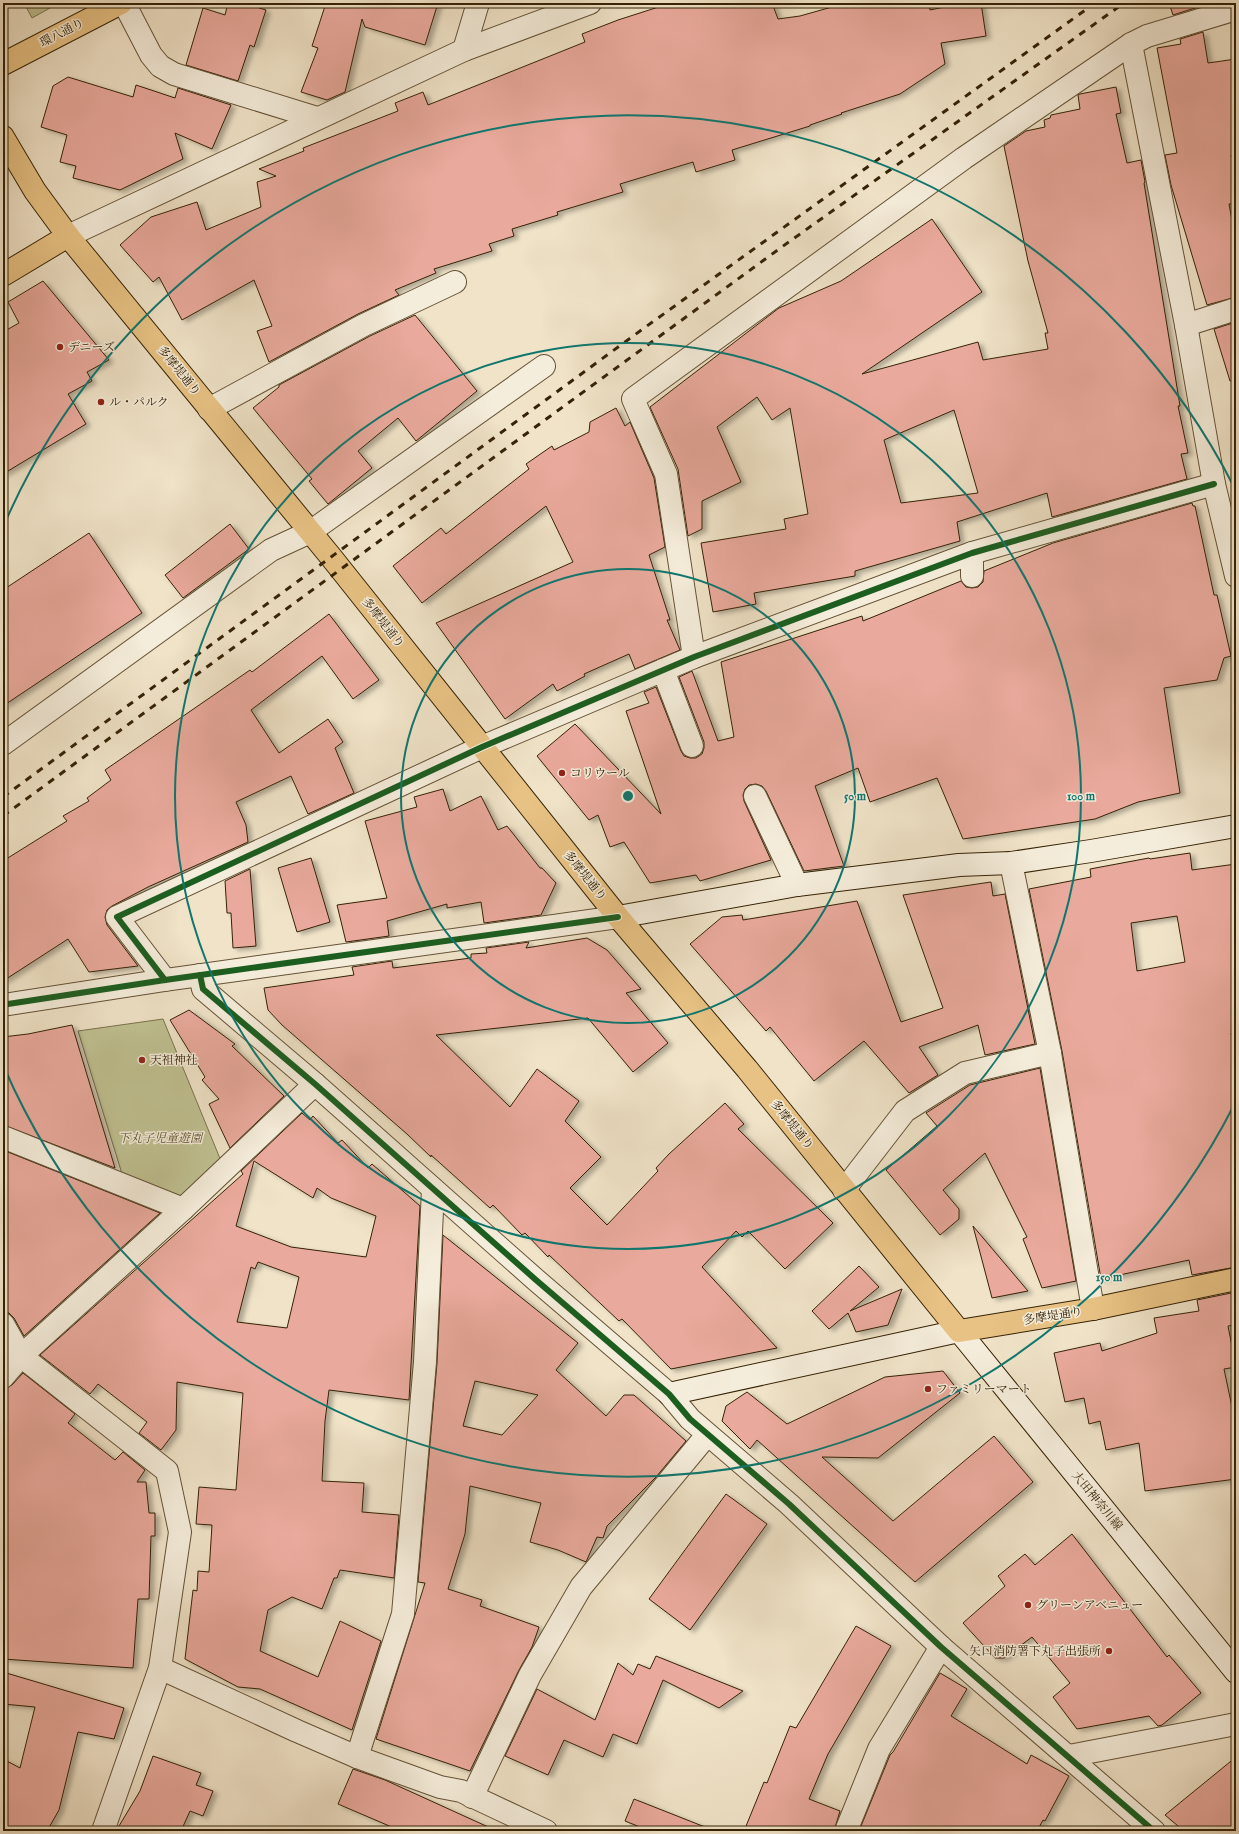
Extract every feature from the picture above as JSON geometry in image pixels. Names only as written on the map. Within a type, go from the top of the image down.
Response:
[{"type":"main road","name":"環八通り","points":[[3,64],[121,3]]},
{"type":"main road","name":"多摩堤通り","points":[[3,137],[35,191],[68,236],[310,532],[618,917],[747,1069],[959,1331],[1093,1309],[1236,1279]]},
{"type":"main road","points":[[3,275],[68,236]]},
{"type":"street","points":[[124,3],[151,54],[160,66],[174,74],[317,118]]},
{"type":"street","points":[[464,50],[478,3]]},
{"type":"street","points":[[68,236],[464,50],[590,3]]},
{"type":"street","points":[[694,657],[666,474],[633,399],[964,158],[1131,44],[1148,36],[1236,9]]},
{"type":"street","points":[[1131,44],[1186,325],[1214,484],[1236,576]]},
{"type":"street","points":[[209,409],[364,324],[455,282]]},
{"type":"street","points":[[1186,325],[1236,309]]},
{"type":"street","points":[[3,744],[271,550],[310,532],[544,366]]},
{"type":"street","points":[[165,980],[117,917],[482,747],[694,657],[972,554],[1214,484]]},
{"type":"street","points":[[972,554],[972,576]]},
{"type":"street","points":[[663,670],[692,746]]},
{"type":"street","points":[[755,796],[797,885]]},
{"type":"street","points":[[3,1005],[165,980],[618,917],[797,885],[959,865],[1010,863],[1091,851],[1236,826]]},
{"type":"street","points":[[1010,863],[1050,1053],[1093,1309]]},
{"type":"street","points":[[200,975],[203,989],[315,1084],[433,1189],[669,1394],[690,1419],[707,1435],[789,1504],[941,1647],[1154,1831]]},
{"type":"street","points":[[844,1190],[906,1112],[965,1073],[1050,1053]]},
{"type":"street","points":[[3,1377],[21,1356],[183,1209],[315,1084]]},
{"type":"street","points":[[3,1137],[183,1209]]},
{"type":"street","points":[[357,1757],[403,1614],[425,1362],[433,1189]]},
{"type":"street","points":[[3,1324],[21,1356],[167,1471],[180,1532],[160,1668],[103,1831]]},
{"type":"street","points":[[669,1394],[959,1331]]},
{"type":"street","name":"大田神奈川線","points":[[959,1331],[1236,1672]]},
{"type":"street","points":[[472,1797],[530,1675],[581,1587],[707,1435]]},
{"type":"street","points":[[846,1831],[879,1749],[941,1647]]},
{"type":"street","points":[[160,1668],[357,1757],[440,1787],[461,1791],[546,1831]]},
{"type":"street","points":[[1069,1756],[1236,1724]]},
{"type":"green space","points":[[24,3],[59,3],[32,18]]},
{"type":"green space","name":"下丸子児童遊園","points":[[163,1019],[221,1161],[180,1199],[122,1174],[78,1031]]},
{"type":"building","points":[[228,3],[260,3],[259,8],[266,10],[254,47],[250,45],[238,81],[186,65],[203,8],[225,15]]},
{"type":"building","points":[[326,3],[438,3],[425,45],[365,27],[362,19],[345,92],[327,100],[301,92],[318,48],[312,46]]},
{"type":"building","points":[[671,3],[772,3],[778,19],[800,16],[846,3],[929,3],[930,10],[964,3],[981,3],[986,36],[941,43],[945,64],[900,94],[841,113],[842,114],[810,126],[732,150],[735,160],[696,172],[693,162],[620,184],[623,192],[557,212],[558,215],[512,229],[514,236],[489,244],[492,251],[434,269],[436,273],[395,290],[399,295],[358,314],[269,362],[257,331],[272,326],[254,280],[182,320],[159,277],[153,282],[120,245],[151,217],[197,202],[206,230],[261,207],[257,182],[276,176],[259,169],[304,151],[303,148],[398,111],[395,103],[423,92],[428,105],[585,42],[582,34],[618,20]]},
{"type":"building","points":[[1169,3],[1197,3],[1198,7],[1173,15]]},
{"type":"building","points":[[1203,32],[1208,63],[1236,59],[1236,155],[1231,155],[1236,187],[1236,203],[1229,204],[1236,242],[1236,297],[1207,305],[1171,185],[1165,155],[1177,153],[1157,48],[1181,44],[1180,39]]},
{"type":"building","points":[[68,77],[133,97],[136,85],[175,98],[178,88],[231,105],[212,149],[175,133],[183,159],[120,190],[73,178],[76,166],[60,162],[67,135],[41,127],[53,86]]},
{"type":"building","points":[[1116,87],[1121,113],[1116,114],[1127,163],[1141,160],[1180,406],[1178,406],[1188,453],[1181,454],[1187,479],[1052,517],[1047,493],[957,522],[960,541],[855,571],[855,576],[754,593],[756,604],[713,612],[701,543],[786,529],[784,519],[808,514],[790,408],[772,420],[757,397],[717,427],[741,482],[702,501],[702,529],[688,536],[678,469],[650,407],[779,308],[841,281],[932,219],[982,292],[862,374],[978,342],[983,360],[1048,349],[1045,333],[1048,333],[1028,261],[1004,146],[1026,131],[1045,127],[1044,120],[1050,118],[1051,115],[1080,109],[1078,95]],"holes":[[[954,410],[978,493],[901,503],[884,440]]]},
{"type":"building","points":[[43,281],[109,360],[87,372],[92,381],[68,394],[86,424],[3,474],[3,332],[19,323],[8,302]]},
{"type":"building","points":[[415,315],[477,391],[416,441],[398,418],[358,451],[372,468],[328,504],[309,481],[312,479],[253,408],[279,387],[279,385],[370,336]]},
{"type":"building","points":[[1236,322],[1236,380],[1230,381],[1214,329]]},
{"type":"building","points":[[616,408],[625,426],[630,422],[654,478],[665,547],[649,555],[670,620],[667,620],[680,650],[635,669],[629,654],[584,674],[585,676],[557,691],[553,684],[505,719],[436,623],[573,562],[546,506],[422,603],[393,566],[441,528],[446,534],[529,469],[526,464],[552,446],[554,450],[589,432],[590,422]]},
{"type":"building","points":[[1192,503],[1193,506],[1195,506],[1214,595],[1217,595],[1231,656],[1224,658],[1217,680],[1164,688],[1180,793],[1138,802],[1095,819],[963,839],[937,778],[870,802],[858,768],[815,786],[844,866],[804,871],[766,791],[762,786],[756,784],[749,785],[745,789],[743,795],[744,801],[771,860],[700,881],[696,875],[650,883],[624,842],[610,847],[598,815],[589,820],[537,756],[575,724],[661,814],[626,711],[649,703],[644,692],[656,687],[681,751],[684,756],[696,758],[702,754],[704,742],[679,677],[692,671],[718,741],[734,737],[721,662],[862,616],[863,621],[961,581],[966,587],[978,587],[983,582],[984,571],[1053,543]]},
{"type":"building","points":[[230,524],[249,549],[183,598],[165,575]]},
{"type":"building","points":[[89,533],[142,613],[3,706],[3,590]]},
{"type":"building","points":[[329,614],[379,680],[353,699],[322,656],[251,710],[279,753],[328,719],[343,742],[335,748],[354,793],[308,814],[291,776],[236,802],[246,825],[248,842],[148,887],[107,910],[105,917],[107,925],[138,966],[89,972],[68,939],[3,981],[3,861],[67,821],[63,816],[89,801],[87,798],[111,780],[105,770],[250,670],[252,672]]},
{"type":"building","points":[[443,789],[450,811],[481,796],[498,830],[507,826],[540,868],[542,868],[556,883],[541,915],[484,923],[481,902],[447,908],[447,904],[387,921],[389,936],[346,942],[337,905],[387,898],[365,821],[417,807],[414,797]]},
{"type":"building","points":[[1190,853],[1192,870],[1236,864],[1236,1032],[1231,1033],[1236,1057],[1236,1267],[1192,1275],[1189,1260],[1101,1279],[1062,1051],[1029,889],[1091,877],[1090,869]],"holes":[[[1177,916],[1185,962],[1137,971],[1131,923]]]},
{"type":"building","points":[[311,858],[330,922],[297,932],[278,868]]},
{"type":"building","points":[[250,869],[256,946],[233,948],[231,913],[227,913],[225,881]]},
{"type":"building","points":[[991,882],[993,896],[1005,894],[1035,1044],[985,1055],[978,1025],[919,1047],[938,1075],[909,1093],[864,1041],[814,1081],[770,1027],[766,1031],[690,944],[722,917],[742,915],[743,920],[857,901],[901,1022],[943,1008],[903,895]]},
{"type":"building","points":[[587,938],[607,950],[641,989],[626,993],[668,1043],[633,1072],[588,1018],[436,1035],[510,1107],[537,1069],[579,1101],[565,1121],[601,1157],[570,1188],[607,1225],[658,1171],[656,1168],[669,1154],[725,1103],[744,1124],[738,1129],[833,1223],[785,1269],[748,1231],[742,1237],[736,1231],[702,1267],[777,1348],[671,1369],[622,1319],[619,1321],[549,1255],[548,1257],[525,1233],[522,1235],[493,1205],[490,1208],[431,1155],[431,1157],[407,1134],[282,1025],[268,1010],[264,988],[354,975],[352,967],[392,961],[393,968],[471,958],[471,954],[487,953],[486,948],[529,942],[526,948]]},
{"type":"building","points":[[189,1010],[235,1044],[232,1046],[284,1096],[230,1148],[209,1104],[219,1099],[202,1080],[205,1077],[170,1020]]},
{"type":"building","points":[[72,1025],[115,1168],[3,1125],[3,1037],[28,1034]]},
{"type":"building","points":[[1040,1068],[1076,1281],[1042,1288],[1023,1239],[1027,1237],[985,1153],[943,1190],[959,1209],[959,1219],[940,1235],[886,1170],[937,1126],[926,1113],[970,1085]]},
{"type":"building","points":[[302,1113],[310,1120],[313,1116],[338,1143],[342,1140],[368,1168],[372,1164],[420,1206],[409,1400],[329,1390],[325,1421],[322,1481],[364,1483],[362,1512],[399,1515],[394,1578],[340,1570],[337,1578],[334,1578],[322,1609],[292,1597],[268,1610],[260,1651],[318,1677],[340,1621],[381,1641],[352,1730],[260,1689],[238,1687],[185,1659],[193,1590],[197,1591],[198,1571],[209,1572],[212,1525],[196,1524],[199,1487],[236,1490],[243,1393],[177,1382],[176,1430],[161,1450],[139,1433],[147,1422],[98,1384],[90,1394],[40,1355],[243,1174],[241,1171]],"holes":[[[254,1161],[313,1198],[317,1188],[331,1198],[376,1216],[366,1257],[291,1247],[236,1226]],[[258,1262],[299,1277],[287,1328],[237,1322],[251,1267],[255,1269]]]},
{"type":"building","points":[[3,1150],[160,1213],[24,1336],[14,1318],[9,1313],[3,1312]]},
{"type":"building","points":[[973,1226],[1028,1291],[992,1298]]},
{"type":"building","points":[[443,1235],[578,1343],[556,1370],[606,1416],[624,1395],[634,1395],[686,1441],[656,1477],[607,1526],[603,1538],[597,1537],[586,1562],[558,1550],[530,1542],[541,1503],[470,1486],[465,1534],[448,1589],[482,1600],[480,1606],[539,1627],[532,1647],[519,1670],[470,1771],[376,1739],[425,1583],[418,1582],[437,1363]],"holes":[[[475,1381],[538,1395],[502,1435],[463,1426]]]},
{"type":"building","points":[[859,1266],[879,1287],[850,1311],[902,1289],[888,1325],[856,1332],[848,1313],[829,1329],[812,1311]]},
{"type":"building","points":[[1236,1292],[1236,1325],[1228,1326],[1236,1367],[1224,1369],[1236,1426],[1236,1479],[1145,1491],[1139,1443],[1106,1450],[1100,1421],[1089,1424],[1084,1398],[1065,1402],[1054,1353],[1100,1343],[1102,1351],[1157,1333],[1154,1318],[1199,1311],[1197,1300]]},
{"type":"building","points":[[943,1371],[960,1393],[878,1458],[822,1457],[893,1521],[994,1436],[1033,1482],[915,1582],[757,1440],[750,1449],[722,1421],[726,1406],[747,1392],[787,1424],[885,1377]]},
{"type":"building","points":[[23,1373],[75,1414],[68,1423],[115,1460],[123,1452],[145,1470],[137,1482],[146,1482],[149,1513],[155,1513],[155,1536],[151,1536],[149,1599],[138,1599],[133,1668],[3,1659],[3,1389],[12,1385]]},
{"type":"building","points":[[726,1494],[767,1524],[690,1630],[649,1599]]},
{"type":"building","points":[[1072,1534],[1167,1657],[1169,1655],[1201,1693],[1162,1725],[1158,1726],[1149,1716],[1077,1729],[1053,1697],[1070,1683],[1032,1637],[1004,1658],[995,1658],[963,1623],[1005,1586],[998,1576],[1025,1554],[1035,1565]]},
{"type":"building","points":[[856,1626],[891,1646],[828,1754],[809,1799],[840,1811],[834,1831],[744,1831],[764,1782],[767,1783],[790,1726],[796,1728]]},
{"type":"building","points":[[656,1656],[743,1691],[719,1708],[663,1680],[637,1744],[613,1734],[603,1757],[564,1740],[548,1775],[505,1756],[537,1689],[595,1720],[618,1663],[633,1675],[638,1664],[650,1669]]},
{"type":"building","points":[[3,1672],[124,1708],[114,1739],[78,1732],[59,1810],[47,1831],[3,1831],[3,1759],[20,1768],[35,1707],[3,1704]]},
{"type":"building","points":[[940,1673],[967,1689],[951,1716],[1027,1764],[1031,1755],[1069,1776],[1045,1821],[1043,1820],[1037,1831],[859,1831],[890,1755]]},
{"type":"building","points":[[153,1756],[201,1773],[196,1785],[213,1791],[203,1816],[190,1811],[181,1831],[116,1831],[140,1791]]},
{"type":"building","points":[[1236,1757],[1236,1831],[1184,1831],[1165,1815]]},
{"type":"building","points":[[353,1769],[385,1780],[497,1831],[401,1831],[338,1804]]},
{"type":"building","points":[[634,1799],[710,1829],[710,1831],[650,1831],[625,1821]]},
{"type":"railway","points":[[3,797],[640,331],[1095,3]]},
{"type":"railway","points":[[3,816],[779,249],[1124,3]]},
{"type":"cycle path","points":[[165,980],[117,917],[482,747],[694,657],[972,553],[1214,484]]},
{"type":"cycle path","points":[[8,1004],[165,980],[618,917]]},
{"type":"cycle path","points":[[200,975],[203,989],[315,1084],[536,1280],[669,1394],[690,1419],[789,1504],[941,1647],[1154,1831]]},
{"type":"place","name":"デニーズ","points":[[60,347]]},
{"type":"place","name":"ル・パルク","points":[[101,402]]},
{"type":"place","name":"コリウール","points":[[562,773]]},
{"type":"place","name":"天祖神社","points":[[142,1060]]},
{"type":"place","name":"ファミリーマート","points":[[928,1389]]},
{"type":"place","name":"グリーンアベニュー","points":[[1028,1605]]},
{"type":"place","name":"矢口消防署下丸子出張所","points":[[1109,1651]]}]
